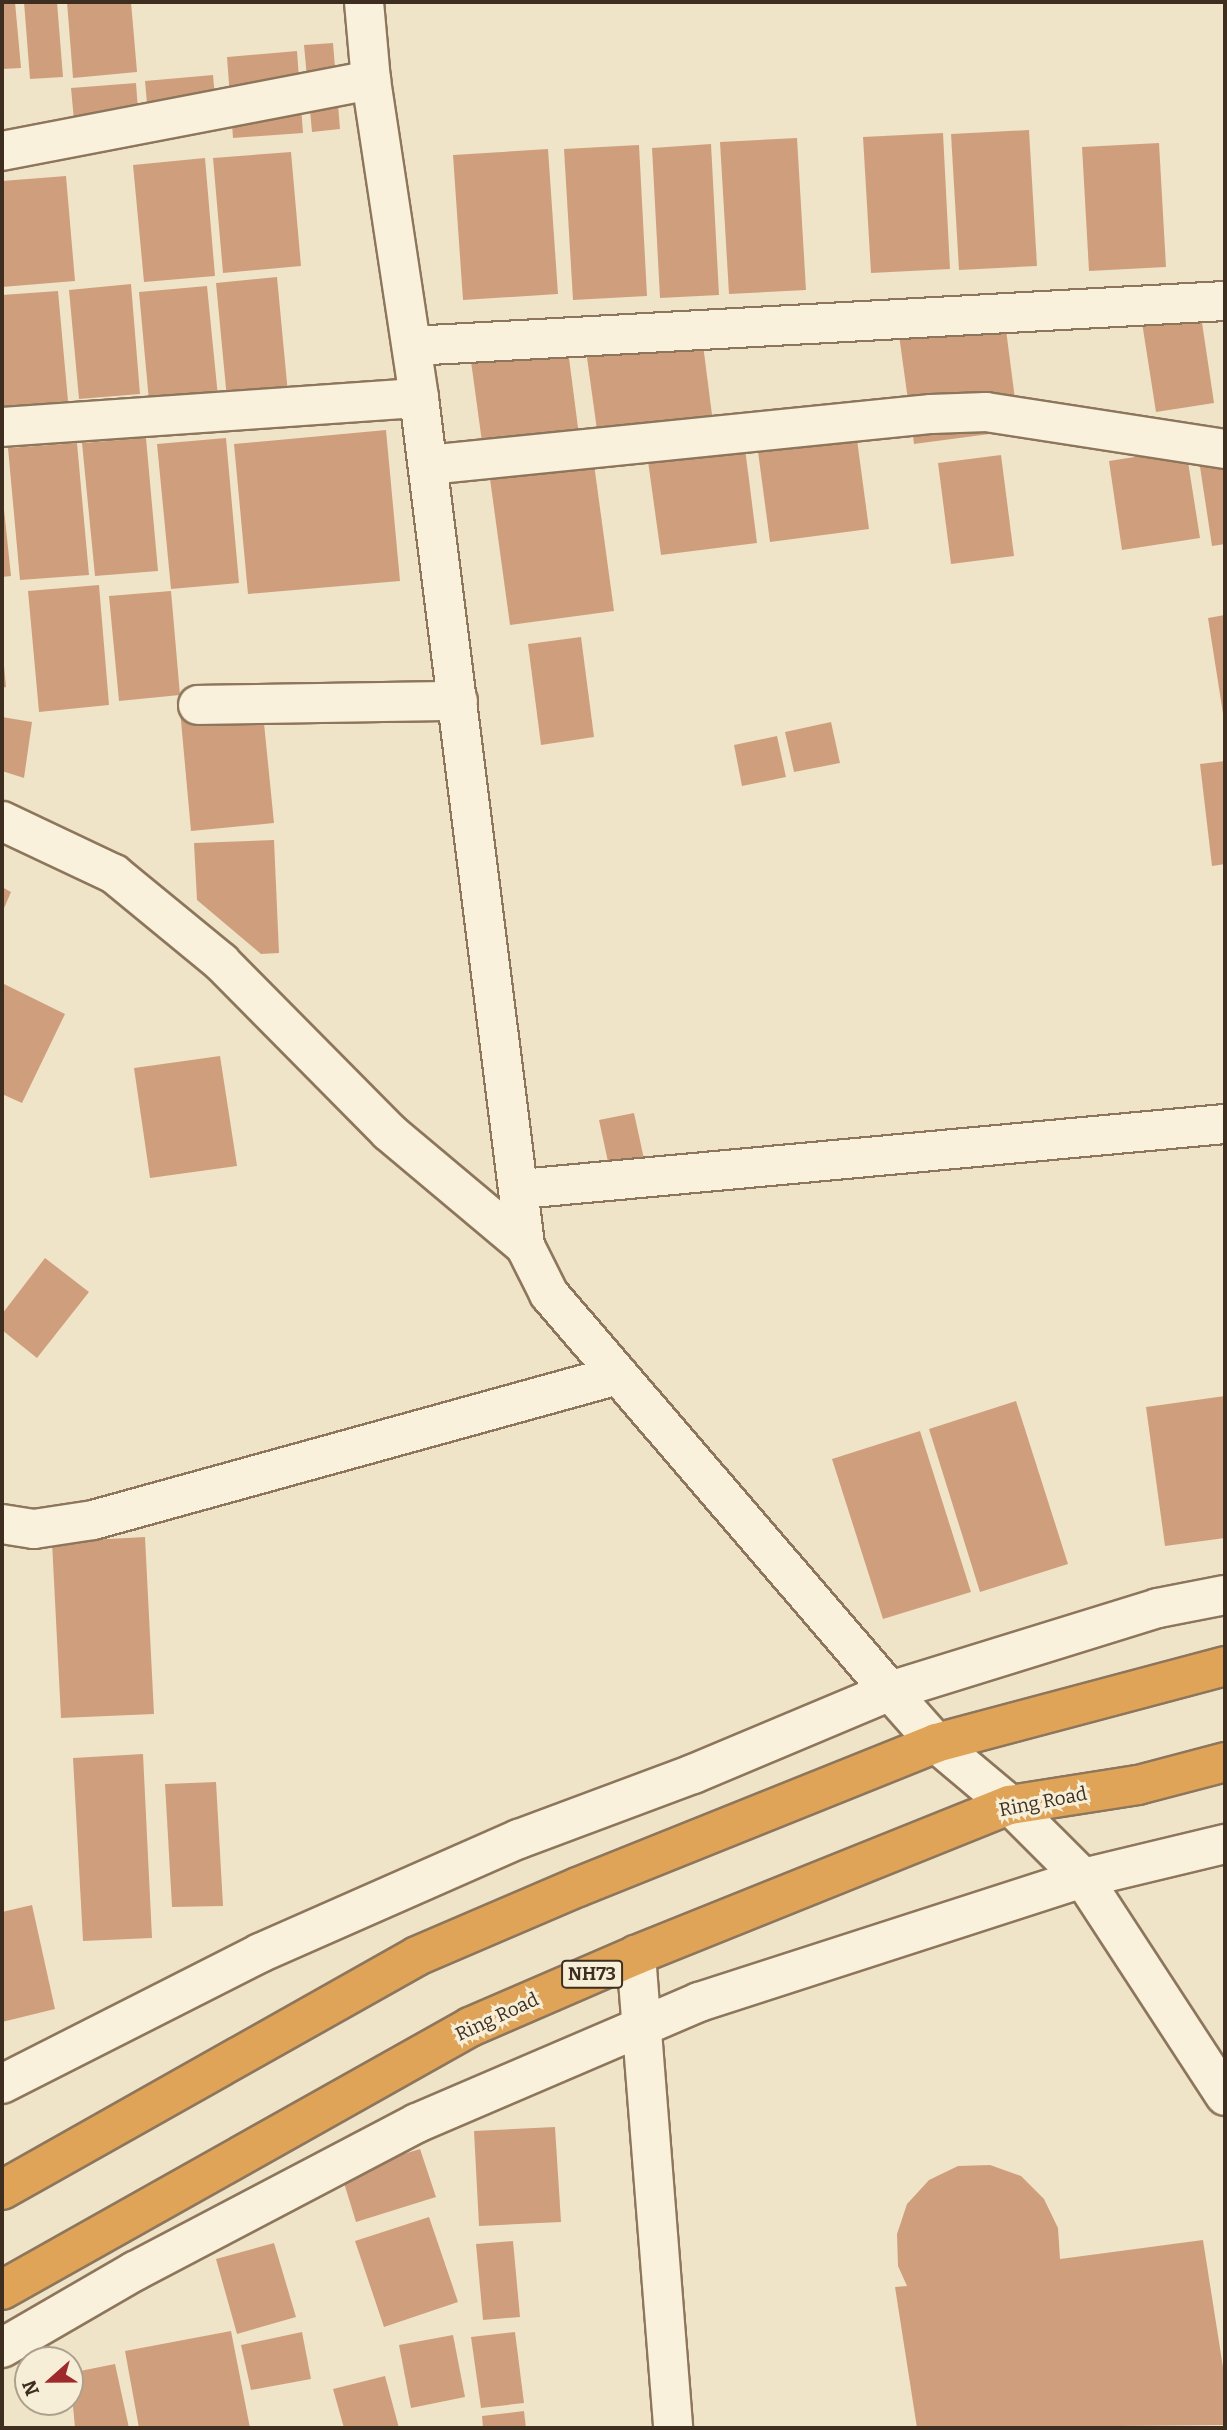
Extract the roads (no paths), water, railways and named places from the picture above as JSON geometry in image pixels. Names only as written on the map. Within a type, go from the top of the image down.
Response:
[{"type":"highway","points":[[2,2190],[417,1956],[752,1814],[936,1743],[1225,1666]]},
{"type":"highway","name":"Ring Road","points":[[2,2290],[470,2027],[636,1955],[1010,1805],[1138,1785],[1225,1762]]},
{"type":"street","points":[[364,2],[371,80],[428,465],[521,1189],[525,1246],[549,1294],[890,1692],[936,1743],[1010,1805],[1083,1878],[1225,2096]]},
{"type":"street","points":[[2,151],[371,80]]},
{"type":"street","points":[[412,346],[1225,301]]},
{"type":"street","points":[[2,427],[419,398]]},
{"type":"street","points":[[428,465],[972,413],[1225,449]]},
{"type":"street","points":[[198,705],[458,701]]},
{"type":"street","points":[[2,821],[114,874],[222,962],[388,1132],[525,1246]]},
{"type":"street","points":[[521,1189],[1225,1124]]},
{"type":"street","points":[[2,1524],[34,1529],[93,1520],[618,1375]]},
{"type":"street","points":[[2,2084],[260,1953],[519,1839],[693,1774],[890,1692],[1158,1608],[1225,1595]]},
{"type":"street","points":[[2,2348],[135,2271],[417,2123],[699,2002],[1083,1878],[1225,1844]]},
{"type":"street","points":[[636,1955],[673,2428]]}]
